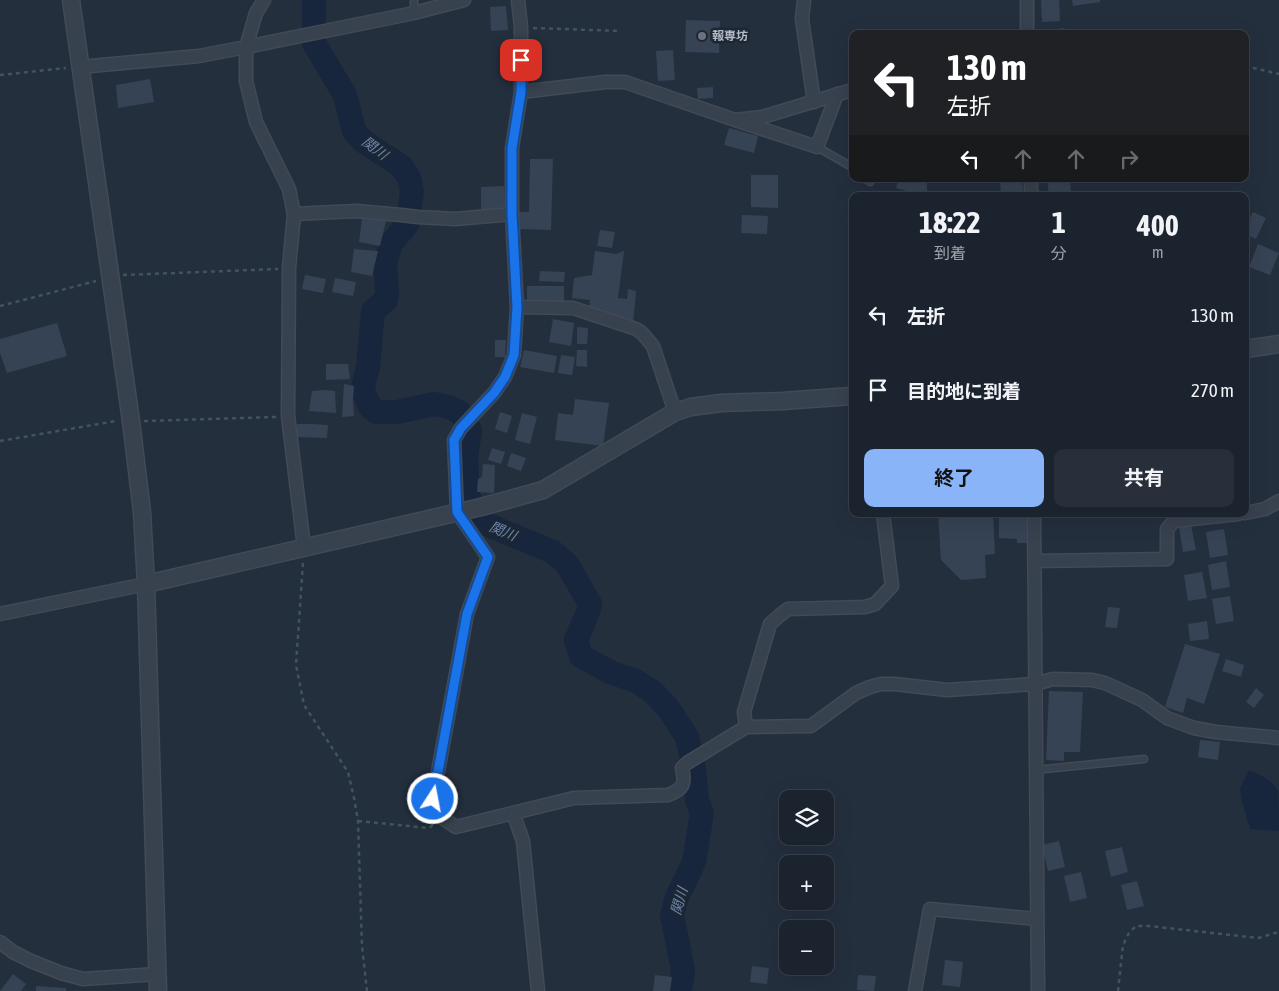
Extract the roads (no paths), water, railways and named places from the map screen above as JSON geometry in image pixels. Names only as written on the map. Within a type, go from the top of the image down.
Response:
[{"type":"street","points":[[70,0],[131,421],[142,512],[146,584],[158,991]]},
{"type":"street","points":[[264,0],[256,13],[246,47],[246,81],[256,122],[289,189],[294,214],[289,268],[288,416],[304,548]]},
{"type":"street","points":[[80,67],[199,56],[321,33],[414,6],[464,0]]},
{"type":"street","points":[[518,0],[521,27],[521,92],[512,148],[512,214],[517,307],[514,355],[505,377],[494,393],[465,424],[454,440],[468,509],[488,557],[467,614],[434,789],[433,799],[441,817],[456,827],[574,798],[668,795],[677,792],[683,785],[682,768],[699,755],[746,726],[811,726],[856,693],[881,684],[947,690],[1035,684],[1052,679],[1092,680],[1104,683],[1142,700],[1167,718],[1194,728],[1279,738]]},
{"type":"street","points":[[804,0],[802,19],[814,102]]},
{"type":"street","points":[[1027,0],[1028,30]]},
{"type":"street","points":[[521,92],[605,82],[625,82],[817,147],[837,94]]},
{"type":"street","points":[[735,120],[762,117],[849,91]]},
{"type":"street","points":[[294,214],[356,211],[455,219],[512,214]]},
{"type":"street","points":[[517,307],[573,308],[636,329],[653,346],[674,412]]},
{"type":"street","points":[[1249,348],[1279,344]]},
{"type":"street","points":[[0,614],[146,584],[304,548],[543,490],[674,412],[691,407],[721,402],[783,401],[849,396]]},
{"type":"street","points":[[1249,512],[1265,509],[1279,501]]},
{"type":"street","points":[[746,726],[744,712],[770,624],[788,609],[865,608],[876,604],[892,586],[883,517]]},
{"type":"street","points":[[1034,517],[1038,991]]},
{"type":"street","points":[[1035,561],[1167,559],[1166,529],[1174,521],[1211,517]]},
{"type":"street","points":[[513,813],[523,841],[538,991]]},
{"type":"street","points":[[915,991],[930,909],[1037,919]]},
{"type":"street","points":[[0,942],[13,952],[31,961],[61,973],[83,979],[158,974]]},
{"type":"lane","points":[[817,147],[849,165]]},
{"type":"lane","points":[[1035,770],[1144,759]]},
{"type":"water","points":[[1249,770],[1269,781],[1278,791],[1279,831],[1250,829],[1240,788]]},
{"type":"waterway","name":"関川","points":[[314,0],[314,43],[345,95],[354,131],[364,142],[401,166],[409,178],[412,192],[408,223],[391,244],[385,263],[386,300],[373,311],[368,367],[363,387],[364,394],[371,408],[377,412],[397,412],[434,404],[449,407],[461,413],[470,430],[466,458],[468,494],[476,520],[553,552],[567,564],[590,604],[576,640],[581,656],[610,672],[636,681],[653,692],[668,708],[687,737],[694,768],[697,800],[702,813],[694,862],[677,897],[672,915],[683,970],[680,991]]},
{"type":"place","name":"報専坊","points":[[702,36]]}]
